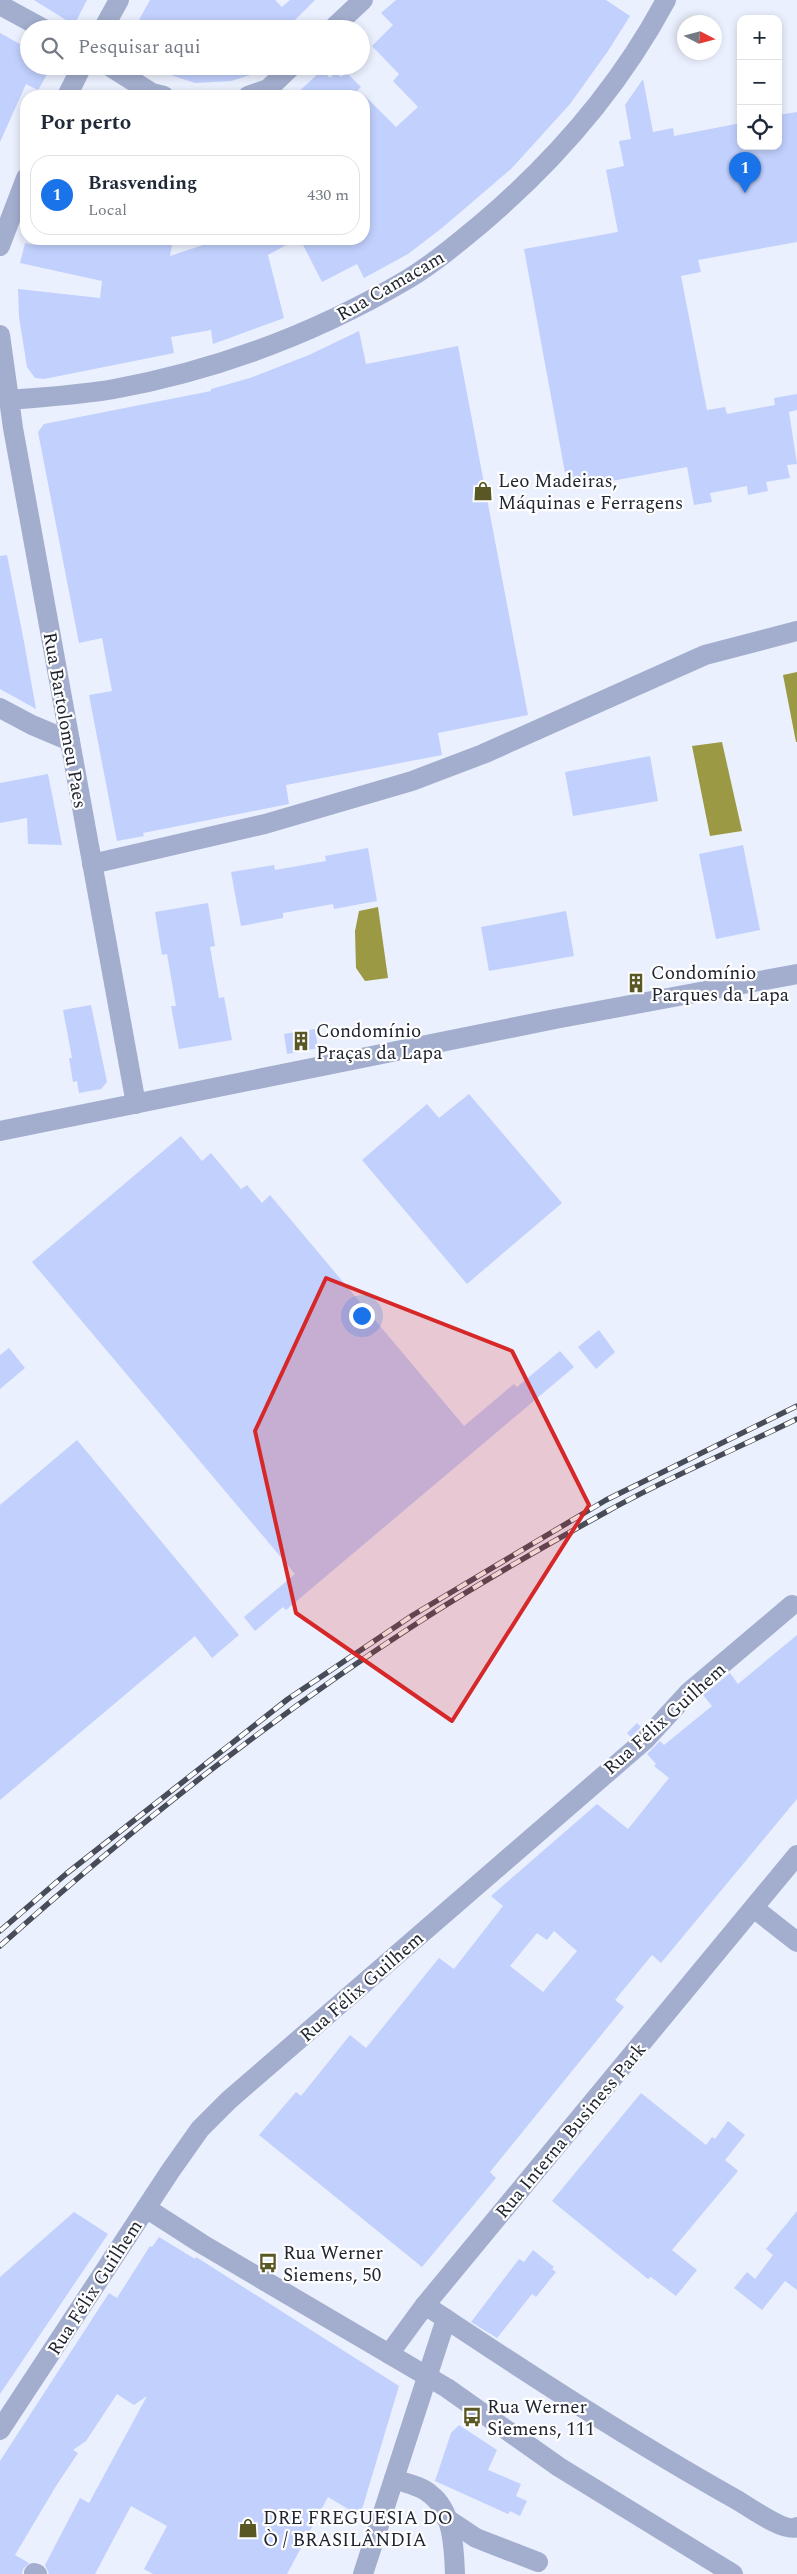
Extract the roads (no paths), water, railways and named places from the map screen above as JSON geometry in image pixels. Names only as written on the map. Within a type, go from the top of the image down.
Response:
[{"type":"street","points":[[108,20],[120,0]]},
{"type":"street","points":[[341,20],[362,0]]},
{"type":"street","name":"Rua Camacam","points":[[10,400],[113,389],[234,357],[294,338],[409,278],[451,249],[515,194],[577,130],[604,97],[648,34],[666,0]]},
{"type":"street","points":[[0,5],[28,20]]},
{"type":"street","points":[[70,90],[78,75]]},
{"type":"street","points":[[123,75],[147,90]]},
{"type":"street","points":[[268,90],[283,75]]},
{"type":"street","points":[[0,246],[20,194]]},
{"type":"street","name":"Rua Bartolomeu Paes","points":[[0,335],[70,741],[136,1104]]},
{"type":"street","points":[[92,864],[265,824],[412,781],[483,754],[705,655],[797,631]]},
{"type":"street","points":[[0,708],[32,725],[70,741]]},
{"type":"street","points":[[0,1131],[555,1019],[797,974]]},
{"type":"street","name":"Rua Félix Guilhem","points":[[0,2430],[200,2129],[228,2100],[610,1768],[645,1740],[688,1694],[792,1605]]},
{"type":"street","name":"Rua Interna Business Park","points":[[389,2354],[425,2305],[797,1855]]},
{"type":"street","points":[[754,1908],[797,1942]]},
{"type":"street","points":[[146,2208],[202,2244],[428,2377],[559,2467],[733,2574]]},
{"type":"street","points":[[425,2305],[479,2342],[719,2490],[784,2527],[797,2527]]},
{"type":"street","points":[[364,2574],[446,2319]]},
{"type":"street","points":[[394,2478],[429,2492],[441,2504],[454,2547],[455,2574]]},
{"type":"street","points":[[446,2518],[476,2538],[538,2562]]},
{"type":"railway","points":[[0,1931],[66,1874],[288,1699],[413,1615],[606,1500],[797,1406]]},
{"type":"railway","points":[[0,1946],[151,1817],[203,1776],[309,1697],[419,1622],[582,1525],[677,1476],[797,1419]]},
{"type":"place","name":"Brasvending","points":[[745,193]]},
{"type":"place","name":"Leo Madeiras, Máquinas e Ferragens","points":[[483,491]]},
{"type":"place","name":"Condomínio Parques da Lapa","points":[[636,983]]},
{"type":"place","name":"Condomínio Praças da Lapa","points":[[301,1041]]},
{"type":"place","name":"Rua Werner Siemens, 50","points":[[268,2263]]},
{"type":"place","name":"Rua Werner Siemens, 111","points":[[472,2417]]},
{"type":"place","name":"DRE FREGUESIA DO Ò / BRASILÂNDIA","points":[[248,2528]]}]
